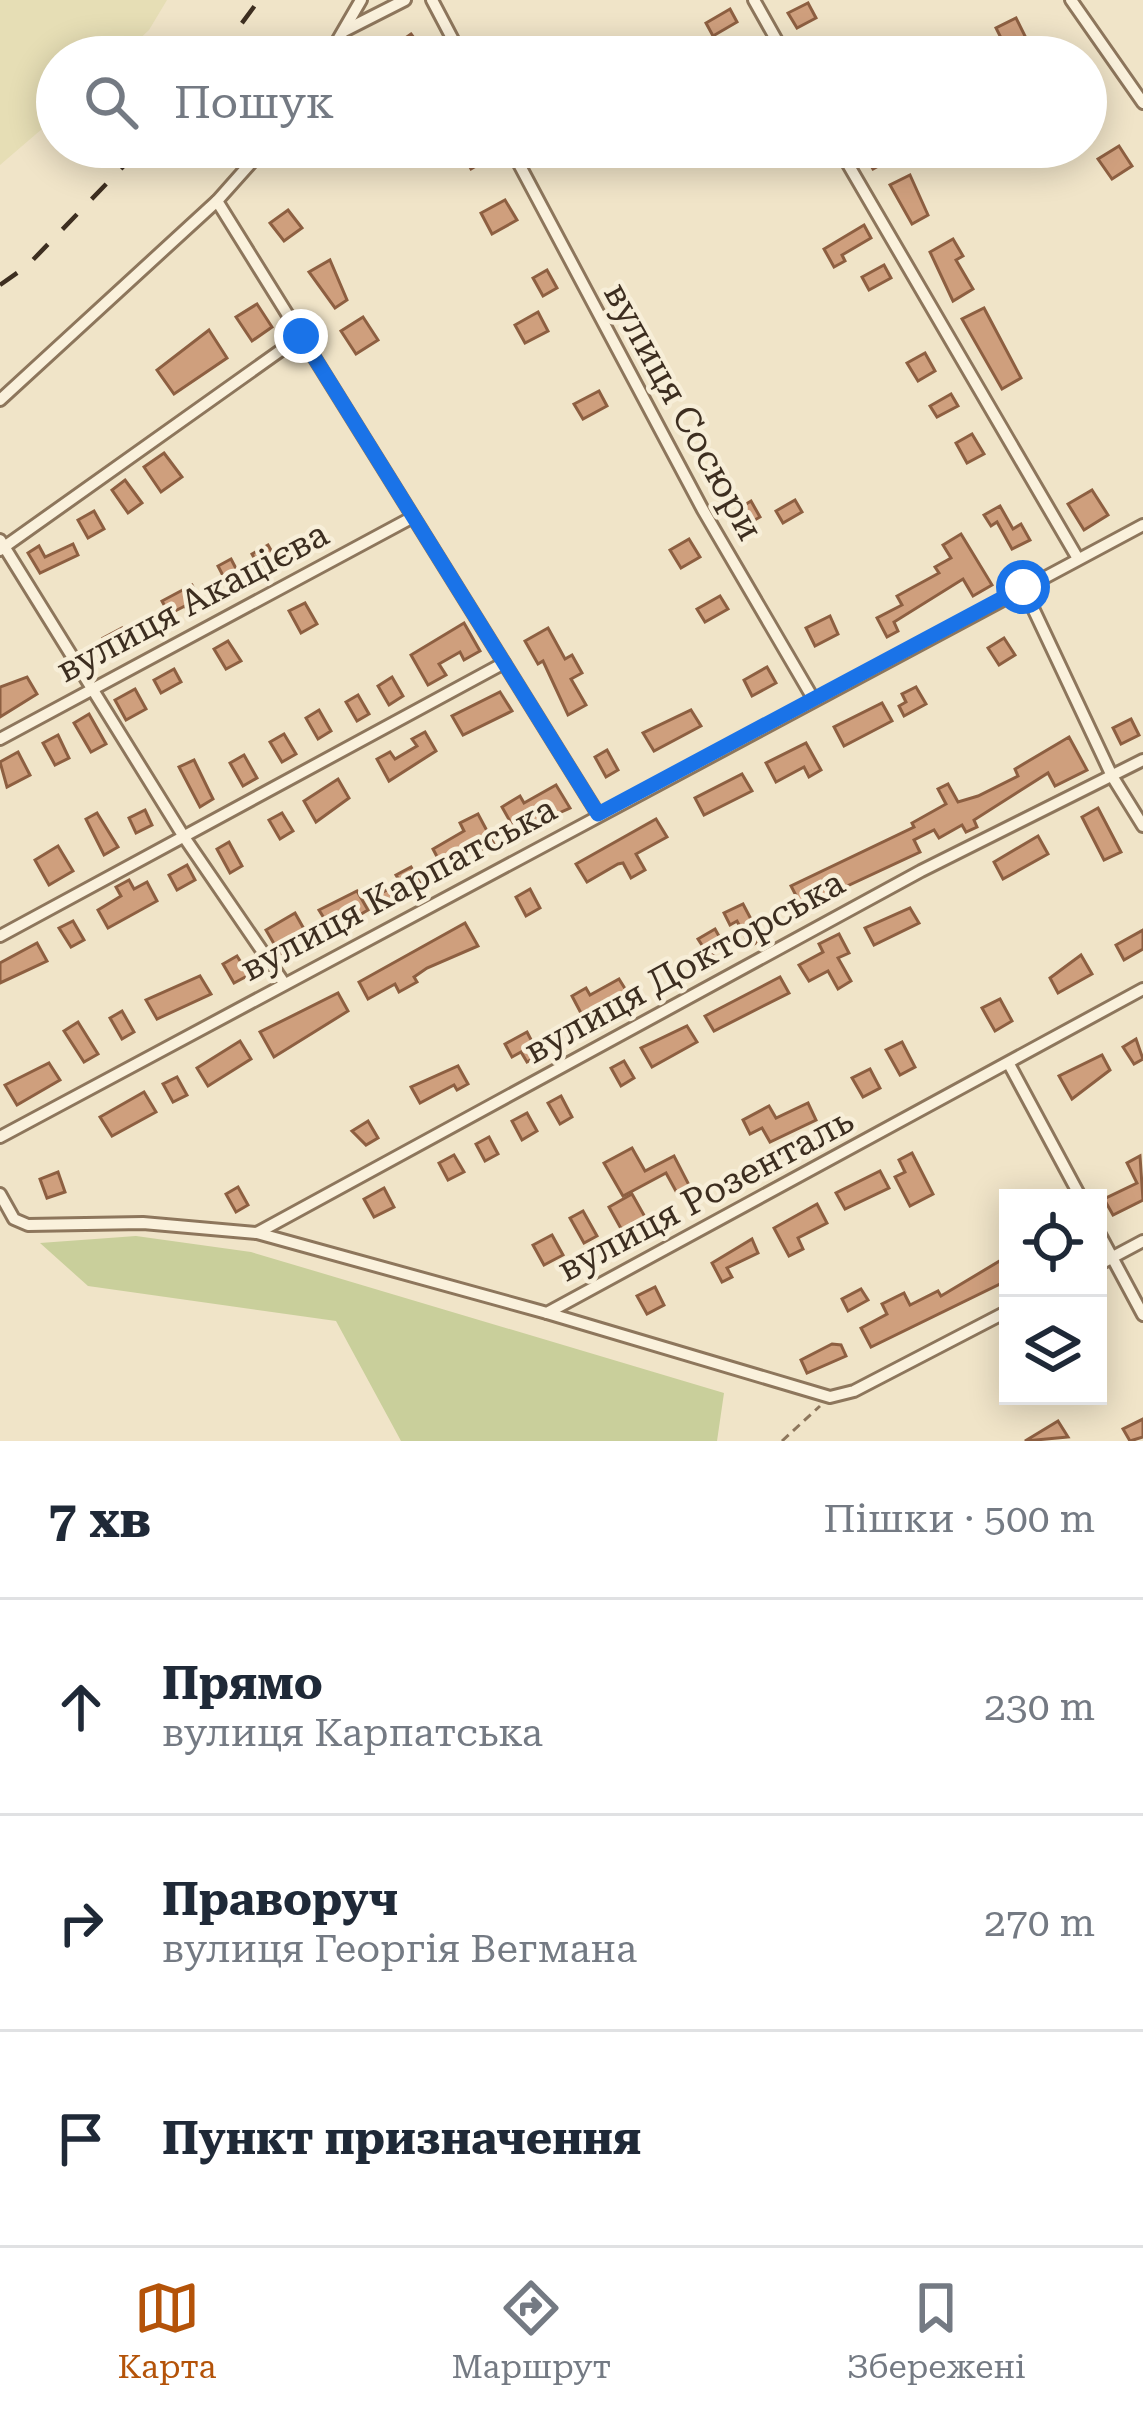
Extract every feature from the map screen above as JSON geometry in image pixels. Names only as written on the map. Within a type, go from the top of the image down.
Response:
[{"type":"street","points":[[341,36],[361,0]]},
{"type":"street","points":[[344,31],[405,0]]},
{"type":"street","points":[[432,0],[451,36]]},
{"type":"street","points":[[754,0],[774,36]]},
{"type":"street","points":[[1071,0],[1096,36]]},
{"type":"street","points":[[1107,52],[1143,103]]},
{"type":"street","points":[[0,400],[217,201],[246,168]]},
{"type":"street","name":"вулиця Сосюри","points":[[521,168],[703,510],[814,700]]},
{"type":"street","points":[[850,168],[1077,557]]},
{"type":"street","points":[[217,201],[598,814]]},
{"type":"street","points":[[284,983],[184,837],[2,545],[301,336]]},
{"type":"street","name":"вулиця Акацієва","points":[[0,739],[413,517]]},
{"type":"street","name":"вулиця Карпатська","points":[[0,1137],[1143,525]]},
{"type":"street","points":[[1023,587],[1112,776],[1143,826]]},
{"type":"street","points":[[0,937],[504,663]]},
{"type":"street","name":"вулиця Докторська","points":[[257,1233],[921,871],[1143,760]]},
{"type":"street","name":"вулиця Розенталь","points":[[0,1194],[14,1219],[28,1225],[143,1223],[257,1233],[547,1313],[1143,989]]},
{"type":"street","points":[[1009,1064],[1076,1189]]},
{"type":"street","points":[[1107,1260],[1143,1241]]},
{"type":"street","points":[[1107,1248],[1143,1315]]},
{"type":"street","points":[[547,1313],[830,1397],[854,1391],[999,1316]]},
{"type":"path","points":[[782,1441],[830,1397]]},
{"type":"shaded area","points":[[0,0],[167,0],[143,36],[36,36],[36,134],[0,165]]},
{"type":"green space","points":[[136,1236],[251,1252],[724,1393],[717,1441],[401,1441],[336,1321],[88,1286],[40,1243]]},
{"type":"building","points":[[808,3],[816,18],[797,28],[788,13]]},
{"type":"building","points":[[730,9],[737,22],[713,36],[706,23]]},
{"type":"building","points":[[1016,18],[1025,36],[1000,36],[996,28]]},
{"type":"building","points":[[1119,146],[1132,166],[1112,179],[1104,168],[1107,153]]},
{"type":"building","points":[[910,175],[928,215],[912,224],[890,185]]},
{"type":"building","points":[[505,200],[517,220],[492,234],[481,213]]},
{"type":"building","points":[[288,210],[302,228],[284,241],[270,223]]},
{"type":"building","points":[[864,225],[871,238],[842,255],[845,261],[834,267],[824,249]]},
{"type":"building","points":[[953,239],[963,256],[956,260],[973,289],[953,301],[930,252]]},
{"type":"building","points":[[330,260],[347,300],[335,308],[309,272]]},
{"type":"building","points":[[884,265],[891,278],[869,290],[862,277]]},
{"type":"building","points":[[547,270],[557,288],[543,296],[533,278]]},
{"type":"building","points":[[257,304],[272,327],[252,341],[236,317]]},
{"type":"building","points":[[984,308],[1021,378],[1002,389],[962,319]]},
{"type":"building","points":[[538,312],[548,331],[525,343],[515,325]]},
{"type":"building","points":[[363,317],[378,340],[356,354],[341,331]]},
{"type":"building","points":[[209,330],[227,358],[174,394],[157,370]]},
{"type":"building","points":[[925,353],[935,371],[918,381],[907,363]]},
{"type":"building","points":[[599,391],[607,406],[583,419],[574,404]]},
{"type":"building","points":[[951,394],[958,406],[937,417],[930,406]]},
{"type":"building","points":[[972,434],[984,454],[967,463],[956,443]]},
{"type":"building","points":[[164,453],[182,477],[161,492],[144,467]]},
{"type":"building","points":[[125,480],[142,503],[128,513],[112,490]]},
{"type":"building","points":[[1092,490],[1108,515],[1084,530],[1068,504]]},
{"type":"building","points":[[795,500],[802,512],[783,523],[776,511]]},
{"type":"building","points":[[751,501],[760,517],[742,527],[733,512]]},
{"type":"building","points":[[1000,506],[1013,529],[1021,524],[1030,540],[1012,549],[997,522],[991,526],[984,515]]},
{"type":"building","points":[[94,511],[104,529],[88,538],[78,520]]},
{"type":"building","points":[[961,534],[992,585],[973,596],[963,579],[894,622],[898,631],[887,637],[877,618],[902,605],[897,596],[939,573],[935,567],[951,558],[943,545]]},
{"type":"building","points":[[689,539],[700,557],[681,568],[670,550]]},
{"type":"building","points":[[73,544],[78,555],[40,573],[28,553],[39,546],[45,557]]},
{"type":"building","points":[[268,545],[278,562],[262,572],[252,554]]},
{"type":"building","points":[[231,559],[243,582],[230,589],[218,566]]},
{"type":"building","points":[[192,585],[203,606],[189,613],[185,606],[169,614],[162,601]]},
{"type":"building","points":[[720,596],[728,609],[705,622],[697,609]]},
{"type":"building","points":[[305,603],[317,624],[301,633],[289,611]]},
{"type":"building","points":[[830,616],[838,634],[815,646],[806,628]]},
{"type":"building","points":[[464,623],[480,651],[464,660],[460,652],[439,664],[446,675],[428,685],[411,655]]},
{"type":"building","points":[[122,628],[132,645],[113,656],[103,638]]},
{"type":"building","points":[[548,628],[565,659],[572,655],[582,673],[571,679],[586,705],[568,715],[543,661],[538,664],[525,641]]},
{"type":"building","points":[[1004,638],[1015,655],[999,665],[988,648]]},
{"type":"building","points":[[228,641],[241,661],[226,669],[214,649]]},
{"type":"building","points":[[767,667],[776,683],[752,696],[744,680]]},
{"type":"building","points":[[174,669],[181,682],[161,693],[154,680]]},
{"type":"building","points":[[27,677],[37,694],[0,717],[0,687]]},
{"type":"building","points":[[392,677],[403,696],[389,705],[378,686]]},
{"type":"building","points":[[916,687],[926,704],[904,716],[899,706],[906,702],[902,694]]},
{"type":"building","points":[[135,689],[146,709],[126,720],[115,700]]},
{"type":"building","points":[[500,692],[512,711],[463,735],[452,716]]},
{"type":"building","points":[[358,695],[369,714],[357,721],[346,702]]},
{"type":"building","points":[[882,703],[892,721],[844,746],[834,727]]},
{"type":"building","points":[[319,710],[331,731],[318,739],[306,718]]},
{"type":"building","points":[[691,710],[701,726],[654,751],[643,733]]},
{"type":"building","points":[[89,714],[106,744],[91,752],[74,723]]},
{"type":"building","points":[[1131,719],[1139,735],[1121,744],[1113,728]]},
{"type":"building","points":[[425,732],[436,751],[389,781],[377,759],[390,752],[395,759],[417,746],[412,739]]},
{"type":"building","points":[[284,734],[296,754],[282,762],[270,742]]},
{"type":"building","points":[[58,735],[69,758],[55,765],[43,743]]},
{"type":"building","points":[[1069,737],[1087,770],[1055,786],[1048,773],[974,820],[977,827],[966,832],[962,825],[939,838],[934,830],[914,840],[920,852],[802,907],[791,886],[914,827],[912,823],[946,804],[938,789],[948,784],[958,802],[978,796],[1018,776],[1015,769]]},
{"type":"building","points":[[806,743],[821,770],[809,777],[804,767],[776,782],[766,763]]},
{"type":"building","points":[[607,750],[618,770],[606,777],[595,757]]},
{"type":"building","points":[[18,752],[30,775],[7,787],[0,762]]},
{"type":"building","points":[[244,755],[257,778],[243,786],[230,763]]},
{"type":"building","points":[[194,760],[213,799],[200,807],[179,767]]},
{"type":"building","points":[[742,774],[752,791],[704,815],[695,798]]},
{"type":"building","points":[[338,779],[349,798],[316,822],[304,801]]},
{"type":"building","points":[[556,785],[570,808],[516,832],[502,807],[520,796],[524,803]]},
{"type":"building","points":[[1098,808],[1121,852],[1104,860],[1082,817]]},
{"type":"building","points":[[145,810],[152,825],[136,833],[129,818]]},
{"type":"building","points":[[97,813],[118,847],[104,855],[86,819]]},
{"type":"building","points":[[282,813],[293,831],[280,839],[269,820]]},
{"type":"building","points":[[478,814],[494,844],[442,866],[433,849],[464,831],[460,823]]},
{"type":"building","points":[[656,819],[667,837],[636,854],[645,870],[631,878],[623,863],[618,864],[587,882],[576,864]]},
{"type":"building","points":[[1038,836],[1048,854],[1003,879],[994,862]]},
{"type":"building","points":[[229,842],[242,866],[230,873],[217,849]]},
{"type":"building","points":[[58,846],[73,871],[49,885],[35,860]]},
{"type":"building","points":[[187,865],[195,880],[177,890],[169,875]]},
{"type":"building","points":[[411,867],[421,885],[381,913],[373,897],[401,883],[396,875]]},
{"type":"building","points":[[129,880],[134,889],[147,882],[157,901],[108,928],[98,910],[121,896],[116,887]]},
{"type":"building","points":[[530,889],[540,908],[526,916],[516,897]]},
{"type":"building","points":[[357,891],[368,910],[332,931],[319,910]]},
{"type":"building","points":[[743,904],[762,940],[750,946],[737,921],[730,925],[724,913]]},
{"type":"building","points":[[910,908],[919,923],[874,945],[865,928]]},
{"type":"building","points":[[295,913],[309,938],[280,954],[266,930]]},
{"type":"building","points":[[73,921],[84,940],[71,947],[59,928]]},
{"type":"building","points":[[465,923],[478,946],[427,968],[414,977],[417,982],[399,992],[395,984],[368,999],[359,982]]},
{"type":"building","points":[[715,929],[725,947],[709,956],[698,939]]},
{"type":"building","points":[[1143,930],[1143,949],[1124,960],[1116,945]]},
{"type":"building","points":[[839,934],[849,953],[838,958],[851,981],[838,989],[828,971],[809,981],[799,965],[823,952],[819,944]]},
{"type":"building","points":[[37,943],[47,961],[0,983],[0,963]]},
{"type":"building","points":[[1081,955],[1092,974],[1058,993],[1050,978]]},
{"type":"building","points":[[237,956],[249,975],[234,983],[223,964]]},
{"type":"building","points":[[200,976],[211,994],[157,1019],[146,1000]]},
{"type":"building","points":[[780,977],[789,993],[714,1031],[705,1016]]},
{"type":"building","points":[[619,979],[629,995],[582,1015],[572,996],[586,988],[590,995]]},
{"type":"building","points":[[338,993],[348,1011],[274,1057],[260,1032]]},
{"type":"building","points":[[1000,999],[1012,1021],[995,1031],[982,1008]]},
{"type":"building","points":[[122,1011],[134,1032],[122,1039],[110,1018]]},
{"type":"building","points":[[78,1022],[98,1054],[84,1062],[64,1031]]},
{"type":"building","points":[[687,1026],[697,1042],[652,1067],[641,1048]]},
{"type":"building","points":[[527,1032],[539,1055],[527,1062],[521,1052],[512,1057],[505,1044]]},
{"type":"building","points":[[1136,1039],[1143,1059],[1134,1064],[1123,1047]]},
{"type":"building","points":[[240,1041],[251,1059],[208,1086],[197,1068]]},
{"type":"building","points":[[902,1042],[915,1067],[900,1075],[886,1050]]},
{"type":"building","points":[[1102,1055],[1110,1070],[1072,1099],[1059,1076]]},
{"type":"building","points":[[624,1061],[634,1078],[621,1086],[611,1068]]},
{"type":"building","points":[[49,1063],[60,1080],[17,1105],[5,1085]]},
{"type":"building","points":[[458,1066],[468,1084],[457,1090],[454,1085],[420,1103],[411,1087]]},
{"type":"building","points":[[870,1069],[880,1088],[863,1097],[852,1078]]},
{"type":"building","points":[[177,1077],[187,1095],[173,1102],[163,1084]]},
{"type":"building","points":[[144,1092],[156,1112],[112,1136],[100,1117]]},
{"type":"building","points":[[561,1096],[572,1117],[560,1124],[548,1103]]},
{"type":"building","points":[[808,1103],[816,1120],[770,1142],[762,1128],[750,1134],[743,1120],[769,1106],[776,1118]]},
{"type":"building","points":[[527,1113],[537,1131],[522,1140],[512,1121]]},
{"type":"building","points":[[368,1121],[378,1138],[366,1145],[352,1131]]},
{"type":"building","points":[[489,1137],[498,1154],[485,1161],[476,1144]]},
{"type":"building","points":[[632,1148],[645,1171],[674,1156],[690,1187],[677,1193],[666,1173],[623,1196],[604,1163]]},
{"type":"building","points":[[912,1153],[933,1194],[910,1206],[895,1177],[905,1172],[899,1160]]},
{"type":"building","points":[[454,1155],[464,1172],[448,1180],[439,1163]]},
{"type":"building","points":[[1140,1156],[1143,1200],[1113,1215],[1107,1198],[1137,1183],[1127,1163]]},
{"type":"building","points":[[880,1171],[889,1188],[845,1209],[836,1193]]},
{"type":"building","points":[[58,1172],[65,1192],[47,1198],[40,1179]]},
{"type":"building","points":[[238,1187],[248,1205],[236,1212],[226,1194]]},
{"type":"building","points":[[384,1188],[394,1207],[374,1217],[364,1199]]},
{"type":"building","points":[[632,1194],[645,1217],[623,1232],[609,1207]]},
{"type":"building","points":[[817,1204],[827,1223],[798,1238],[803,1249],[789,1256],[774,1228]]},
{"type":"building","points":[[583,1211],[597,1236],[584,1243],[570,1218]]},
{"type":"building","points":[[552,1235],[563,1255],[544,1265],[533,1245]]},
{"type":"building","points":[[752,1239],[758,1253],[727,1268],[732,1277],[722,1282],[712,1263]]},
{"type":"building","points":[[999,1261],[999,1284],[871,1347],[861,1328],[887,1314],[882,1304],[904,1293],[910,1305],[938,1291],[941,1296]]},
{"type":"building","points":[[655,1287],[664,1305],[647,1314],[637,1296]]},
{"type":"building","points":[[861,1289],[868,1300],[848,1311],[842,1299]]},
{"type":"building","points":[[832,1344],[841,1345],[846,1356],[807,1373],[801,1360]]},
{"type":"building","points":[[1143,1419],[1143,1437],[1130,1441],[1123,1429]]},
{"type":"building","points":[[1058,1421],[1068,1437],[1025,1441]]},
{"type":"railway","points":[[232,36],[259,0]]},
{"type":"railway","points":[[0,285],[27,266],[122,168]]},
{"type":"route","points":[[301,336],[598,814],[922,646],[1023,587]]}]
